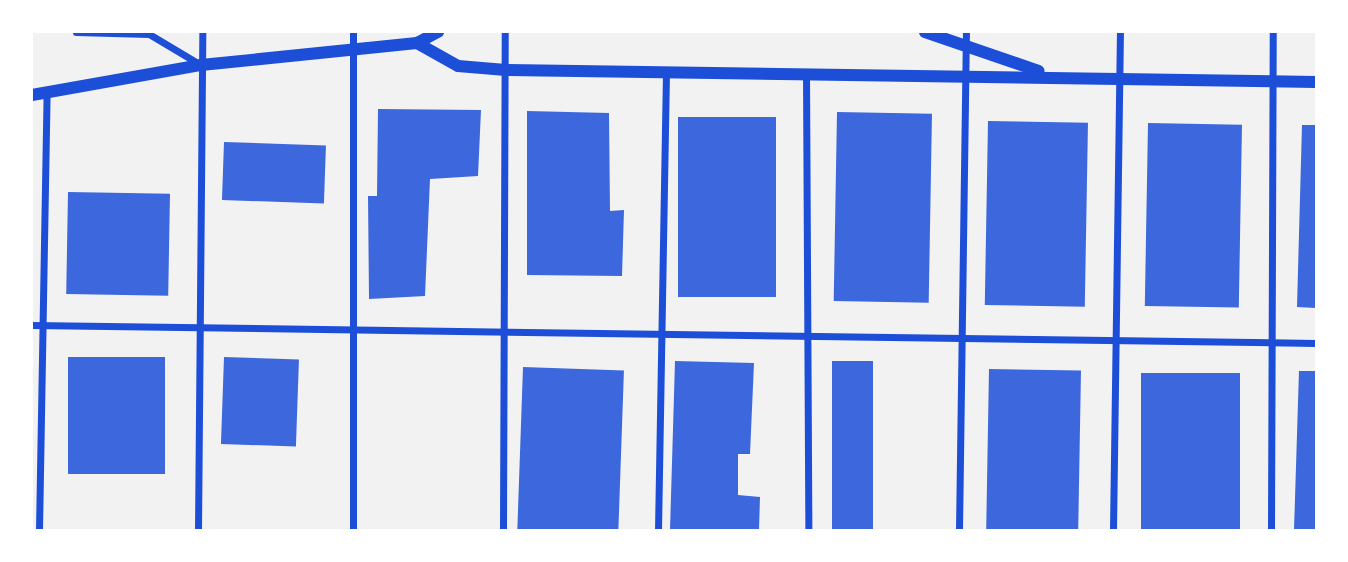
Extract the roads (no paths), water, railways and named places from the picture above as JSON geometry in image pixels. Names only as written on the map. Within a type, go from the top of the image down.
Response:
[{"type":"street","points":[[76,32],[149,34],[201,65]]},
{"type":"street","points":[[198,530],[202,32]]},
{"type":"street","points":[[353,32],[353,530]]},
{"type":"street","points":[[32,95],[201,65],[353,47],[417,43],[438,32]]},
{"type":"street","points":[[503,530],[505,32]]},
{"type":"street","points":[[925,32],[1053,75]]},
{"type":"street","points":[[959,530],[966,32]]},
{"type":"street","points":[[1113,530],[1120,32]]},
{"type":"street","points":[[1272,530],[1273,32]]},
{"type":"street","points":[[417,43],[457,66],[506,70],[965,73],[1317,82]]},
{"type":"street","points":[[658,530],[666,72]]},
{"type":"street","points":[[806,73],[805,339],[808,530]]},
{"type":"street","points":[[39,530],[47,92]]},
{"type":"street","points":[[32,325],[503,330],[805,339],[961,337],[1317,343]]}]
